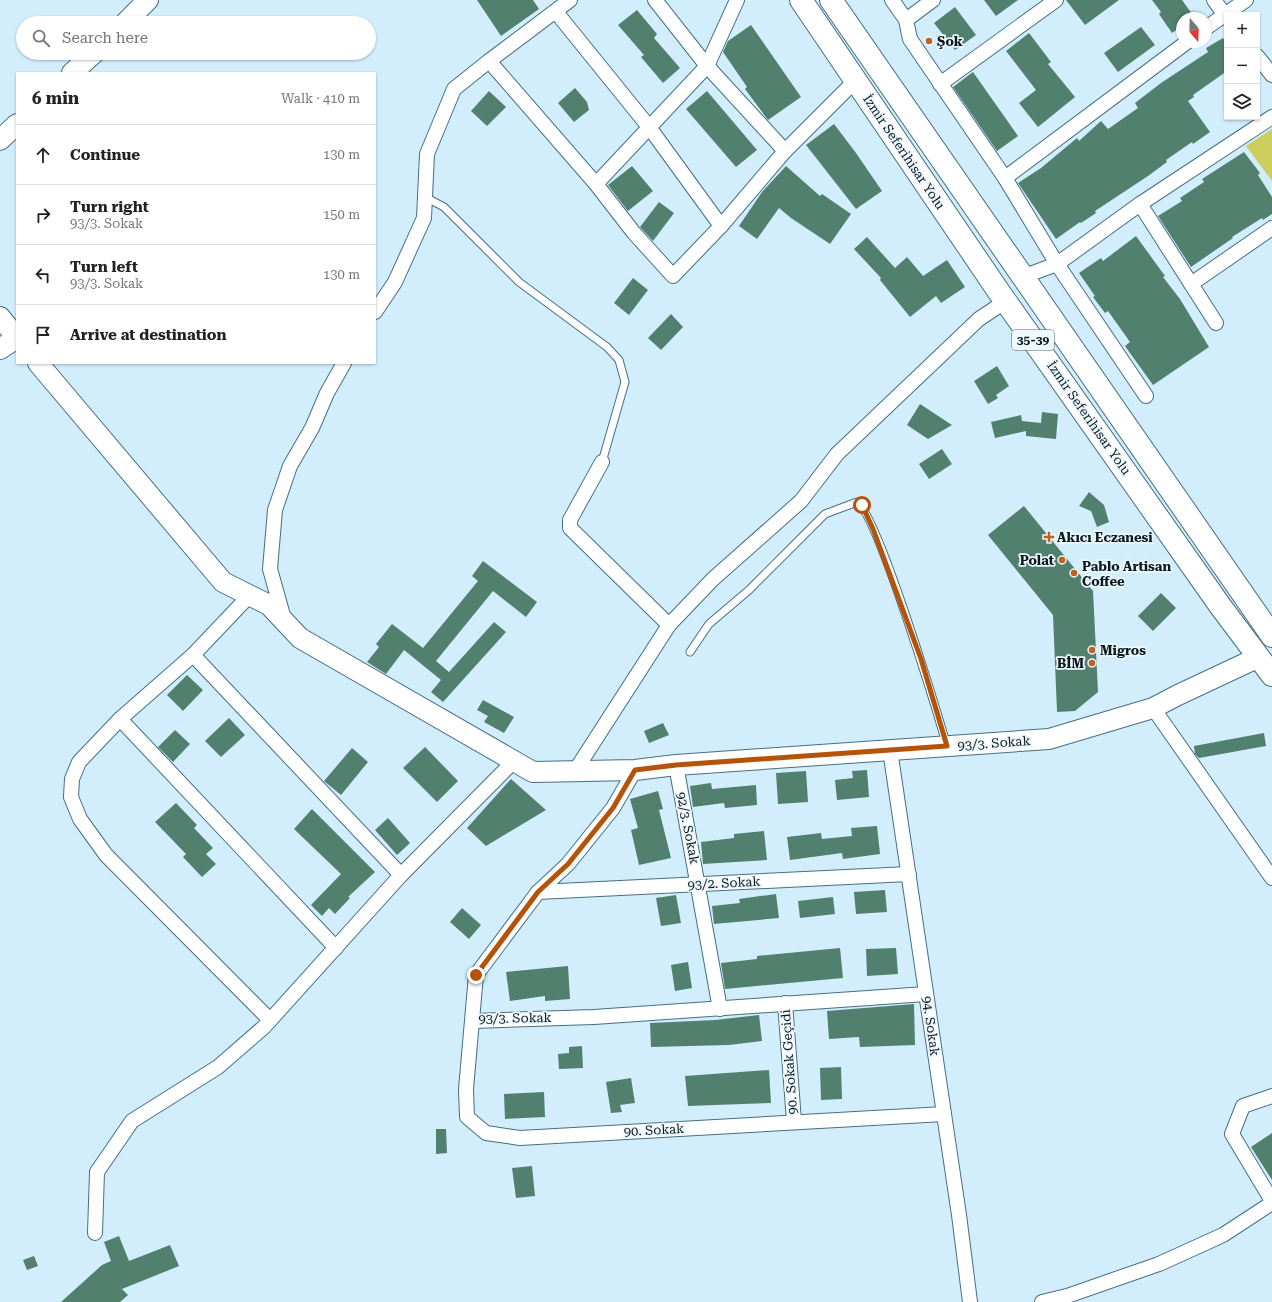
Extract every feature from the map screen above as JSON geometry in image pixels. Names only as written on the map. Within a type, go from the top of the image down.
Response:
[{"type":"main road","name":"İzmir Seferihisar Yolu","points":[[801,0],[1006,301],[1212,594],[1266,655],[1272,676]]},
{"type":"main road","name":"İzmir Seferihisar Yolu","points":[[831,0],[1272,636]]},
{"type":"street","points":[[132,16],[148,0]]},
{"type":"street","points":[[376,310],[395,282],[424,218],[427,154],[454,89],[570,0]]},
{"type":"street","points":[[655,0],[707,66],[785,151]]},
{"type":"street","points":[[596,184],[707,66],[737,0]]},
{"type":"street","points":[[892,0],[906,20],[910,39],[1005,178],[1057,264],[1146,396]]},
{"type":"street","points":[[906,20],[933,0]]},
{"type":"street","points":[[940,84],[1056,0]]},
{"type":"street","points":[[1214,0],[1224,13]]},
{"type":"street","points":[[1231,12],[1246,0]]},
{"type":"street","points":[[556,12],[649,127],[721,226]]},
{"type":"street","points":[[1212,24],[1224,17]]},
{"type":"street","points":[[1005,178],[1179,48]]},
{"type":"street","points":[[73,72],[86,60]]},
{"type":"street","points":[[1260,60],[1272,75]]},
{"type":"street","points":[[489,61],[596,184],[634,233],[673,276],[721,226],[785,151],[856,81]]},
{"type":"street","points":[[1022,277],[1057,264],[1140,204],[1272,117]]},
{"type":"street","points":[[0,140],[16,125]]},
{"type":"street","points":[[1140,204],[1216,323]]},
{"type":"street","points":[[1191,284],[1272,228]]},
{"type":"street","points":[[575,771],[670,625],[713,579],[801,501],[843,449],[979,320],[1006,301]]},
{"type":"street","points":[[0,317],[16,337]]},
{"type":"street","points":[[0,349],[16,339]]},
{"type":"street","points":[[39,364],[223,582],[268,605],[300,638],[533,772],[635,770]]},
{"type":"street","points":[[285,621],[270,569],[275,510],[290,466],[312,428],[327,393],[343,364]]},
{"type":"street","points":[[602,462],[570,520],[570,528],[670,625]]},
{"type":"street","points":[[250,595],[193,655],[120,719],[79,762],[72,778],[71,797],[80,819],[106,855],[270,1020]]},
{"type":"street","points":[[193,655],[401,875]]},
{"type":"street","name":"93/3. Sokak","points":[[926,994],[594,1017],[472,1021],[476,975],[538,892],[568,864],[613,808],[635,770],[676,765],[1050,739],[1153,708],[1266,655]]},
{"type":"street","points":[[1153,708],[1272,878]]},
{"type":"street","points":[[120,719],[336,948]]},
{"type":"street","name":"94. Sokak","points":[[890,750],[944,1114],[970,1302]]},
{"type":"street","points":[[95,1233],[97,1172],[132,1121],[218,1067],[270,1020],[401,875],[514,761]]},
{"type":"street","name":"92/3. Sokak","points":[[676,765],[699,884],[720,1009]]},
{"type":"street","name":"93/2. Sokak","points":[[538,892],[909,874]]},
{"type":"street","name":"90. Sokak Geçidi","points":[[785,1003],[794,1121]]},
{"type":"street","name":"90. Sokak","points":[[472,1021],[466,1089],[467,1117],[486,1133],[520,1138],[794,1121],[944,1114]]},
{"type":"street","points":[[1042,1302],[1067,1296],[1159,1264],[1223,1235],[1272,1202],[1232,1134],[1243,1106],[1272,1096]]},
{"type":"lane","points":[[425,197],[444,207],[519,282],[607,347],[619,360],[625,382],[602,462]]},
{"type":"lane","points":[[690,652],[709,624],[749,590],[825,514],[857,502],[862,505],[873,529],[921,659],[947,746]]},
{"type":"shaded area","points":[[1272,129],[1272,181],[1246,146]]},
{"type":"building","points":[[477,0],[533,0],[539,9],[501,36]]},
{"type":"building","points":[[984,0],[1018,0],[996,16]]},
{"type":"building","points":[[1066,0],[1119,0],[1085,25]]},
{"type":"building","points":[[1152,0],[1182,0],[1191,12],[1176,12],[1176,30],[1172,33],[1159,14],[1161,12]]},
{"type":"building","points":[[955,7],[976,35],[955,50],[934,23]]},
{"type":"building","points":[[637,10],[657,34],[654,38],[680,68],[663,83],[641,57],[644,55],[618,25]]},
{"type":"building","points":[[751,25],[801,97],[768,120],[745,89],[747,87],[723,52],[728,41]]},
{"type":"building","points":[[1141,27],[1155,45],[1118,72],[1104,53]]},
{"type":"building","points":[[1029,33],[1051,62],[1048,64],[1075,97],[1038,127],[1019,103],[1036,90],[1006,51]]},
{"type":"building","points":[[1223,38],[1224,40],[1224,73],[1193,95],[1194,97],[1188,101],[1210,132],[1193,144],[1192,142],[1166,160],[1167,162],[1148,176],[1056,239],[1018,183],[1041,168],[1077,138],[1079,141],[1101,121],[1108,129],[1138,108],[1135,103],[1161,83],[1208,52],[1206,48],[1212,48],[1212,44]]},
{"type":"building","points":[[973,72],[1018,136],[997,151],[953,87]]},
{"type":"building","points":[[575,88],[587,102],[589,110],[574,122],[558,103]]},
{"type":"building","points":[[489,91],[506,107],[487,126],[471,111]]},
{"type":"building","points":[[707,91],[757,150],[736,167],[686,109]]},
{"type":"building","points":[[834,124],[882,191],[856,209],[806,145]]},
{"type":"building","points":[[1244,152],[1260,173],[1258,175],[1272,197],[1272,214],[1263,220],[1262,218],[1232,237],[1233,238],[1191,267],[1158,216],[1182,201],[1180,198],[1204,182],[1202,179]]},
{"type":"building","points":[[632,166],[653,191],[628,211],[608,185]]},
{"type":"building","points":[[786,166],[820,196],[822,194],[851,214],[830,244],[791,218],[779,208],[757,239],[739,226],[762,192]]},
{"type":"building","points":[[659,202],[674,213],[653,241],[640,227]]},
{"type":"building","points":[[1136,236],[1165,276],[1163,277],[1180,299],[1209,347],[1153,385],[1125,346],[1130,342],[1108,311],[1105,313],[1093,297],[1095,296],[1079,273],[1101,258],[1103,261]]},
{"type":"building","points":[[867,237],[895,268],[907,257],[923,276],[947,260],[965,287],[941,303],[936,296],[910,317],[880,280],[881,278],[854,249]]},
{"type":"building","points":[[633,278],[648,290],[629,315],[614,303]]},
{"type":"building","points":[[671,314],[683,327],[661,350],[648,338]]},
{"type":"building","points":[[997,366],[1009,386],[996,395],[998,398],[988,404],[974,381]]},
{"type":"building","points":[[920,404],[952,425],[928,439],[907,425]]},
{"type":"building","points":[[1042,412],[1058,414],[1056,439],[1026,436],[1026,431],[995,438],[991,422],[1021,415],[1022,421],[1041,423]]},
{"type":"building","points":[[942,449],[952,464],[929,479],[919,464]]},
{"type":"building","points":[[1089,492],[1104,505],[1109,522],[1097,527],[1091,511],[1079,506]]},
{"type":"building","points":[[1024,506],[1093,591],[1098,692],[1075,711],[1057,712],[1053,615],[988,535]]},
{"type":"building","points":[[483,561],[537,602],[526,617],[493,591],[436,661],[449,672],[494,622],[506,632],[443,702],[431,692],[441,680],[404,650],[386,674],[367,662],[379,647],[376,644],[392,624],[423,648],[478,581],[472,576]]},
{"type":"building","points":[[1161,593],[1176,608],[1153,631],[1138,616]]},
{"type":"building","points":[[187,675],[203,690],[183,711],[167,695]]},
{"type":"building","points":[[483,700],[514,717],[504,733],[484,722],[488,716],[477,710]]},
{"type":"building","points":[[229,718],[245,735],[221,757],[205,741]]},
{"type":"building","points":[[663,723],[669,735],[649,743],[644,731]]},
{"type":"building","points":[[175,730],[190,744],[173,762],[158,747]]},
{"type":"building","points":[[1264,733],[1266,746],[1199,758],[1195,754],[1194,746]]},
{"type":"building","points":[[425,747],[458,781],[437,802],[403,768]]},
{"type":"building","points":[[352,748],[368,762],[341,795],[324,781]]},
{"type":"building","points":[[867,770],[869,797],[837,800],[835,780],[853,778],[852,771]]},
{"type":"building","points":[[806,771],[808,802],[778,804],[776,773]]},
{"type":"building","points":[[511,779],[546,810],[486,846],[467,828]]},
{"type":"building","points":[[711,783],[712,789],[756,785],[757,805],[725,808],[724,803],[693,807],[690,786]]},
{"type":"building","points":[[658,791],[663,809],[659,810],[671,858],[639,865],[631,830],[638,828],[630,799]]},
{"type":"building","points":[[176,803],[197,825],[194,828],[213,848],[206,854],[216,864],[202,877],[183,857],[186,854],[155,822]]},
{"type":"building","points":[[312,809],[375,872],[348,897],[350,898],[335,914],[329,908],[322,916],[311,905],[341,874],[294,829]]},
{"type":"building","points":[[388,818],[410,843],[397,855],[375,830]]},
{"type":"building","points":[[877,826],[880,854],[843,859],[842,853],[790,860],[787,837],[821,833],[822,839],[852,836],[851,828]]},
{"type":"building","points":[[764,831],[767,860],[703,864],[701,842],[734,838],[734,834]]},
{"type":"building","points":[[885,890],[887,912],[856,914],[854,892]]},
{"type":"building","points":[[776,894],[779,918],[714,924],[712,906],[740,903],[739,899]]},
{"type":"building","points":[[676,895],[681,923],[661,926],[656,898]]},
{"type":"building","points":[[833,897],[835,914],[800,918],[798,901]]},
{"type":"building","points":[[462,908],[481,925],[469,939],[450,922]]},
{"type":"building","points":[[840,948],[843,978],[725,989],[721,963],[757,959],[757,956]]},
{"type":"building","points":[[896,948],[898,974],[867,976],[866,949]]},
{"type":"building","points":[[688,962],[692,988],[675,991],[671,965]]},
{"type":"building","points":[[568,966],[570,999],[545,1001],[545,996],[510,1001],[506,972]]},
{"type":"building","points":[[914,1004],[915,1045],[860,1047],[859,1037],[829,1039],[827,1011]]},
{"type":"building","points":[[759,1015],[762,1041],[729,1045],[651,1047],[650,1023],[715,1020]]},
{"type":"building","points":[[582,1046],[583,1068],[559,1069],[558,1054],[569,1053],[569,1047]]},
{"type":"building","points":[[841,1067],[842,1099],[821,1100],[820,1068]]},
{"type":"building","points":[[769,1070],[771,1103],[688,1106],[685,1076]]},
{"type":"building","points":[[631,1078],[635,1103],[620,1105],[622,1112],[611,1113],[606,1082]]},
{"type":"building","points":[[544,1092],[545,1117],[505,1119],[504,1094]]},
{"type":"building","points":[[436,1129],[446,1129],[447,1153],[436,1154]]},
{"type":"building","points":[[1272,1133],[1272,1180],[1251,1147]]},
{"type":"building","points":[[532,1166],[535,1196],[516,1198],[512,1168]]},
{"type":"building","points":[[119,1236],[129,1261],[170,1245],[179,1266],[122,1289],[128,1295],[120,1302],[61,1302],[102,1265],[111,1261],[104,1242]]},
{"type":"building","points":[[34,1256],[38,1266],[27,1270],[23,1260]]},
{"type":"place","name":"Şok","points":[[929,41]]},
{"type":"place","name":"Akıcı Eczanesi","points":[[1049,537]]},
{"type":"place","name":"Polat","points":[[1062,560]]},
{"type":"place","name":"Pablo Artisan Coffee","points":[[1074,573]]},
{"type":"place","name":"Migros","points":[[1092,650]]},
{"type":"place","name":"BİM","points":[[1092,663]]},
{"type":"route","points":[[476,975],[509,933],[538,892],[568,864],[613,808],[635,770],[676,765],[947,746],[921,659],[873,529],[862,505]]}]
